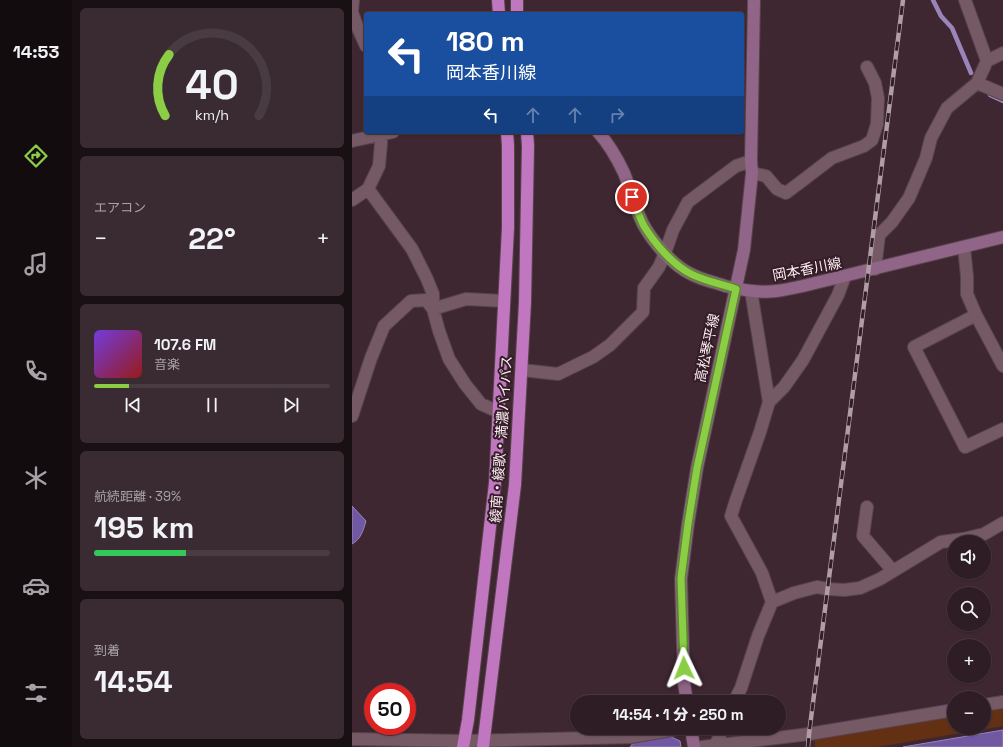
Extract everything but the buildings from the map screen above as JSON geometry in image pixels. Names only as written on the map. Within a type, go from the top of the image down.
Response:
[{"type":"highway","points":[[498,0],[499,12]]},
{"type":"highway","points":[[516,0],[517,12]]},
{"type":"highway","name":"綾南・綾歌・満濃バイパス","points":[[463,744],[468,720],[495,483],[508,228],[507,134]]},
{"type":"highway","name":"綾南・綾歌・満濃バイパス","points":[[483,744],[516,485],[525,294],[527,134]]},
{"type":"main road","name":"高松琴平線","points":[[686,695],[684,683],[681,578],[697,468],[744,250],[751,167],[754,0]]},
{"type":"main road","name":"岡本香川線","points":[[599,134],[615,155],[624,173],[636,208],[644,225],[665,253],[679,267],[690,274],[736,289],[776,292],[1003,237]]},
{"type":"main road","points":[[692,735],[694,747]]},
{"type":"street","points":[[353,0],[352,12],[356,26],[364,42]]},
{"type":"street","points":[[965,0],[987,61]]},
{"type":"street","points":[[875,269],[879,235],[892,222],[909,198],[926,158],[931,138],[946,108],[977,83],[987,61],[1003,53]]},
{"type":"street","points":[[522,370],[558,374],[593,357],[610,345],[643,312],[644,288],[659,267],[672,230],[688,202],[736,166],[751,167],[766,176],[777,189],[786,193],[832,158],[864,146],[872,140],[877,124],[878,98],[875,83],[867,67]]},
{"type":"street","points":[[977,83],[1003,94]]},
{"type":"street","points":[[352,141],[381,134]]},
{"type":"street","points":[[352,200],[368,189],[379,166],[385,134]]},
{"type":"street","points":[[368,189],[412,249],[433,294],[433,309],[439,332],[449,359],[465,384],[481,404],[499,412]]},
{"type":"street","points":[[964,246],[967,294],[976,315],[1002,362]]},
{"type":"street","points":[[769,402],[784,387],[803,360],[838,295],[845,276]]},
{"type":"street","points":[[737,695],[772,602],[762,572],[731,516],[769,402],[751,291]]},
{"type":"street","points":[[433,309],[466,299],[504,301]]},
{"type":"street","points":[[352,416],[371,358],[384,326],[411,300],[426,300],[433,309]]},
{"type":"street","points":[[976,315],[914,347],[965,447],[1003,429]]},
{"type":"street","points":[[867,507],[863,536],[893,571]]},
{"type":"street","points":[[772,602],[794,593],[817,587],[844,590],[860,588],[880,579],[941,542],[984,534],[1003,523]]},
{"type":"street","points":[[991,704],[1003,702]]},
{"type":"street","points":[[702,747],[809,734],[947,711]]},
{"type":"street","points":[[352,739],[483,744],[632,737],[643,735]]},
{"type":"street","points":[[715,746],[720,735]]},
{"type":"shaded area","points":[[352,506],[366,521],[360,537],[352,544]]},
{"type":"shaded area","points":[[1003,708],[1003,726],[991,728],[991,710]]},
{"type":"shaded area","points":[[947,717],[947,735],[949,735],[877,747],[815,747],[815,737]]},
{"type":"shaded area","points":[[1003,730],[1003,747],[903,747],[974,735],[991,735],[991,732]]},
{"type":"shaded area","points":[[669,736],[680,741],[681,747],[630,747],[634,742]]},
{"type":"waterway","points":[[933,0],[941,16],[952,28],[971,73]]},
{"type":"waterway","points":[[990,95],[1003,101]]},
{"type":"railway","points":[[808,747],[903,0]]},
{"type":"route","points":[[632,197],[644,225],[652,237],[679,267],[690,274],[736,289],[697,468],[688,524],[681,578],[684,668]]}]
